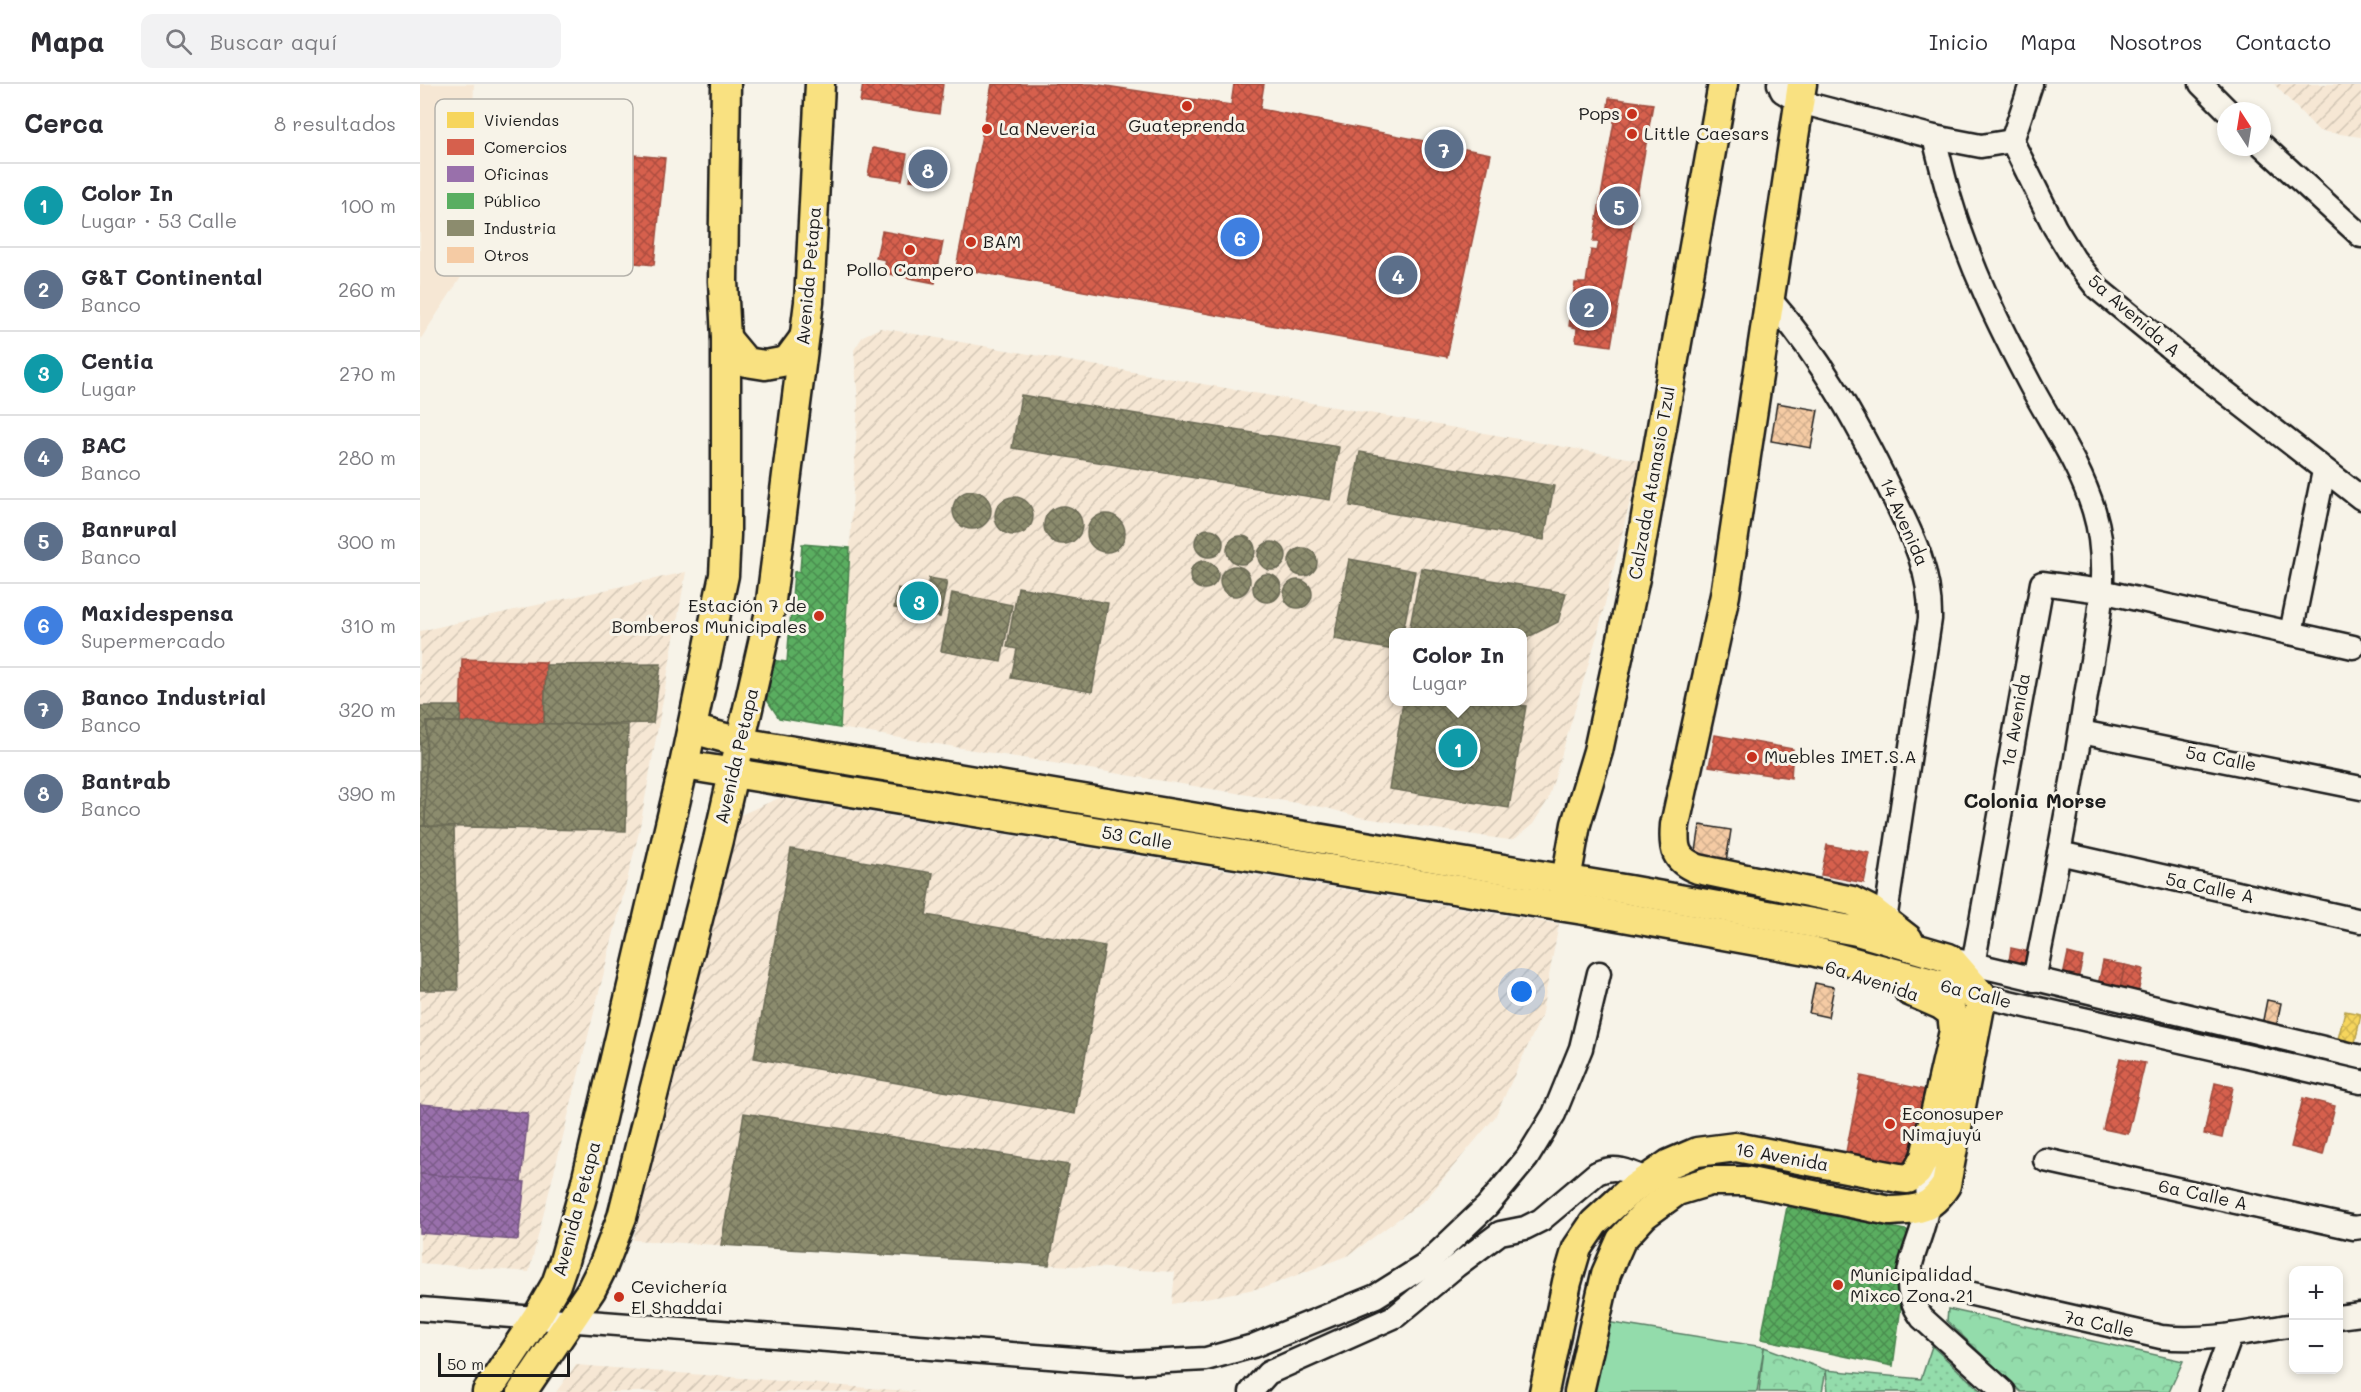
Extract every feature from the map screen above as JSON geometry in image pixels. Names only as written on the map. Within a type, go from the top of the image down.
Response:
[{"type":"main road","name":"Avenida Petapa","points":[[487,1392],[556,1284],[585,1186],[684,765],[724,575],[726,338],[723,281],[726,84]]},
{"type":"main road","points":[[724,134],[734,84]]},
{"type":"main road","name":"Calzada Atanasio Tzul","points":[[1579,895],[1576,824],[1598,751],[1635,578],[1723,84]]},
{"type":"main road","name":"Avenida Petapa","points":[[522,1392],[572,1320],[603,1266],[622,1217],[734,773],[769,616],[809,302],[820,85]]},
{"type":"main road","points":[[1794,90],[1768,297],[1725,595],[1675,825],[1674,843],[1678,855],[1685,864],[1698,869],[1852,900],[1950,958],[1982,996],[1946,1185],[1936,1200],[1927,1207]]},
{"type":"main road","points":[[726,338],[746,362],[765,365],[787,361],[804,338]]},
{"type":"main road","name":"53 Calle","points":[[692,729],[740,742],[1466,863],[1579,895]]},
{"type":"main road","name":"53 Calle","points":[[684,765],[1579,895]]},
{"type":"main road","points":[[1466,863],[1520,863],[1544,858],[1563,842],[1576,824]]},
{"type":"main road","name":"6a Calle","points":[[1579,895],[1627,904],[1982,996]]},
{"type":"main road","name":"6a Calle","points":[[1627,904],[1857,931],[1950,958]]},
{"type":"main road","name":"6a Avenida","points":[[1812,951],[1819,965],[1838,973],[1910,992],[1941,1005],[1952,1013],[1954,1031],[1921,1165]]},
{"type":"main road","name":"16 Avenida","points":[[1544,1392],[1567,1282],[1577,1248],[1594,1223],[1626,1193],[1669,1164],[1697,1152],[1736,1147],[1899,1179],[1908,1179],[1921,1165]]},
{"type":"main road","name":"16 Avenida","points":[[1579,1392],[1606,1274],[1621,1240],[1644,1215],[1677,1191],[1710,1181],[1744,1181],[1890,1211],[1927,1207]]},
{"type":"street","points":[[1794,90],[1934,137],[1981,146],[2012,141],[2031,84]]},
{"type":"street","points":[[2201,84],[2219,102]]},
{"type":"street","points":[[1934,137],[1950,200],[1967,250],[1990,304],[2031,386],[2079,470],[2094,511],[2101,543],[2101,591],[2081,732],[2034,980]]},
{"type":"street","name":"5a Avenida A","points":[[2012,141],[2055,228],[2074,259],[2097,288],[2324,471],[2361,498]]},
{"type":"street","points":[[2271,153],[2361,236]]},
{"type":"street","name":"14 Avenida","points":[[1768,297],[1799,332],[1817,358],[1867,441],[1918,547],[1927,574],[1930,619],[1885,921]]},
{"type":"street","points":[[2291,633],[2324,471]]},
{"type":"street","name":"1a Avenida","points":[[1950,958],[2042,583],[2101,591]]},
{"type":"street","points":[[2101,591],[2353,646]]},
{"type":"street","name":"5a Calle","points":[[2081,732],[2361,788]]},
{"type":"street","name":"5a Calle A","points":[[2059,853],[2361,921]]},
{"type":"street","name":"6a Calle","points":[[1950,958],[2361,1057]]},
{"type":"street","points":[[420,1309],[1128,1364],[1206,1359],[1254,1346],[1376,1296],[1424,1266],[1487,1206],[1527,1158],[1554,1114],[1581,1048],[1599,974]]},
{"type":"street","name":"6a Calle","points":[[1982,996],[2361,1083]]},
{"type":"street","name":"6a Calle A","points":[[2045,1160],[2354,1228],[2361,1227]]},
{"type":"street","points":[[1921,1165],[1927,1207],[1907,1279],[1908,1293],[1922,1318],[2004,1392]]},
{"type":"street","points":[[1251,1392],[1268,1373],[1396,1316],[1500,1233],[1525,1228],[1541,1220],[1597,1173],[1617,1168],[1647,1179]]},
{"type":"street","name":"7a Calle","points":[[1907,1279],[2161,1337],[2183,1340],[2289,1326]]},
{"type":"street","points":[[2343,1316],[2361,1314]]},
{"type":"street","points":[[2210,1392],[2231,1335]]},
{"type":"shaded area","points":[[420,84],[474,84],[473,99],[435,99],[435,276],[462,276],[420,340]]},
{"type":"shaded area","points":[[2274,84],[2361,84],[2361,137],[2319,131]]},
{"type":"shaded area","points":[[880,328],[1640,460],[1598,632],[1548,800],[1533,824],[1510,840],[1488,837],[1359,817],[1327,808],[840,728],[858,402],[854,350],[863,336]]},
{"type":"shaded area","points":[[686,572],[639,832],[529,1272],[420,1263],[420,631]]},
{"type":"shaded area","points":[[779,798],[1559,924],[1541,1017],[1495,1117],[1426,1199],[1349,1255],[1266,1287],[1172,1304],[1175,1272],[633,1240],[738,816]]},
{"type":"shaded area","points":[[576,1365],[919,1392],[556,1392]]},
{"type":"green space","points":[[1948,1309],[2183,1361],[2169,1392],[2021,1392],[1947,1321]]},
{"type":"green space","points":[[1606,1322],[1764,1347],[1757,1392],[1595,1392]]},
{"type":"green space","points":[[1932,1346],[1982,1392],[1828,1392],[1826,1370],[1921,1379]]},
{"type":"green space","points":[[1764,1347],[1826,1370],[1822,1392],[1759,1392]]},
{"type":"building: Viviendas","points":[[2345,1011],[2361,1014],[2355,1043],[2338,1039]]},
{"type":"building: Comercios","points":[[863,84],[943,84],[939,114],[860,102]]},
{"type":"building: Comercios","points":[[992,84],[1093,84],[1231,105],[1234,84],[1264,84],[1260,109],[1491,154],[1447,357],[956,268]]},
{"type":"building: Comercios","points":[[1609,98],[1653,104],[1611,346],[1576,341],[1577,328],[1569,326],[1575,283],[1586,283],[1591,250],[1597,251],[1599,242],[1593,242],[1615,116],[1607,115]]},
{"type":"building: Comercios","points":[[873,148],[907,154],[902,180],[868,175]]},
{"type":"building: Comercios","points":[[633,155],[665,158],[654,265],[633,263]]},
{"type":"building: Comercios","points":[[914,155],[945,159],[942,184],[910,180]]},
{"type":"building: Comercios","name":"Pollo Campero","points":[[882,231],[943,242],[935,283],[883,273],[886,260],[876,258]]},
{"type":"building: Comercios","points":[[462,659],[546,662],[544,725],[460,722]]},
{"type":"building: Comercios","name":"Muebles IMET.S.A","points":[[1715,735],[1793,749],[1791,778],[1709,766]]},
{"type":"building: Comercios","points":[[1827,845],[1870,853],[1864,883],[1821,875]]},
{"type":"building: Comercios","points":[[2011,948],[2030,952],[2028,966],[2008,968]]},
{"type":"building: Comercios","points":[[2068,953],[2083,957],[2077,984],[2062,981]]},
{"type":"building: Comercios","points":[[2103,961],[2125,965],[2119,994],[2097,990]]},
{"type":"building: Comercios","points":[[2125,965],[2143,969],[2137,998],[2119,994]]},
{"type":"building: Comercios","points":[[2120,1058],[2145,1063],[2128,1134],[2103,1129]]},
{"type":"building: Comercios","name":"Econosuper Nimajuyú","points":[[1861,1076],[1935,1092],[1907,1171],[1845,1157]]},
{"type":"building: Comercios","points":[[2215,1083],[2233,1087],[2222,1138],[2204,1134]]},
{"type":"building: Comercios","points":[[2303,1098],[2335,1106],[2323,1155],[2291,1147]]},
{"type":"building: Oficinas","points":[[420,1104],[528,1113],[521,1182],[420,1174]]},
{"type":"building: Oficinas","points":[[420,1174],[525,1182],[518,1240],[420,1233]]},
{"type":"building: Público","name":"Estación 7 de Bomberos Municipales","points":[[802,544],[850,548],[840,728],[779,718],[767,700],[771,660],[787,662],[794,572],[800,571]]},
{"type":"building: Público","name":"Municipalidad Mixco Zona 21","points":[[1787,1207],[1911,1231],[1893,1366],[1761,1339]]},
{"type":"building: Industria","points":[[1021,395],[1339,447],[1330,500],[1012,448]]},
{"type":"building: Industria","points":[[1360,452],[1554,486],[1544,540],[1350,506]]},
{"type":"building: Industria","points":[[972,491],[986,496],[991,510],[986,524],[972,529],[958,524],[953,510],[958,496]]},
{"type":"building: Industria","points":[[1014,497],[1028,502],[1033,516],[1028,530],[1014,535],[1000,530],[995,516],[1000,502]]},
{"type":"building: Industria","points":[[1063,506],[1077,511],[1082,525],[1077,539],[1063,544],[1049,539],[1044,525],[1049,511]]},
{"type":"building: Industria","points":[[1106,514],[1120,519],[1125,533],[1120,547],[1106,552],[1092,547],[1087,533],[1092,519]]},
{"type":"building: Industria","points":[[1209,529],[1219,533],[1223,543],[1219,553],[1209,557],[1199,553],[1195,543],[1199,533]]},
{"type":"building: Industria","points":[[1241,536],[1251,540],[1255,550],[1251,560],[1241,564],[1231,560],[1227,550],[1231,540]]},
{"type":"building: Industria","points":[[1272,542],[1282,546],[1286,556],[1282,566],[1272,570],[1262,566],[1258,556],[1262,546]]},
{"type":"building: Industria","points":[[1303,548],[1313,552],[1317,562],[1313,572],[1303,576],[1293,572],[1289,562],[1293,552]]},
{"type":"building: Industria","points":[[1349,559],[1415,571],[1404,628],[1389,628],[1389,649],[1334,639]]},
{"type":"building: Industria","points":[[1204,561],[1214,565],[1218,575],[1214,585],[1204,589],[1194,585],[1190,575],[1194,565]]},
{"type":"building: Industria","points":[[1235,566],[1245,571],[1250,581],[1245,591],[1235,596],[1225,591],[1220,581],[1225,571]]},
{"type":"building: Industria","points":[[1421,568],[1566,593],[1558,622],[1527,638],[1527,628],[1410,628]]},
{"type":"building: Industria","points":[[1267,574],[1277,578],[1281,588],[1277,598],[1267,602],[1257,598],[1253,588],[1257,578]]},
{"type":"building: Industria","points":[[929,578],[947,581],[940,617],[894,608],[898,588],[926,593]]},
{"type":"building: Industria","points":[[1298,580],[1308,584],[1312,594],[1308,604],[1298,608],[1288,604],[1284,594],[1288,584]]},
{"type":"building: Industria","points":[[1018,587],[1108,603],[1092,692],[1011,678],[1017,649],[1007,647]]},
{"type":"building: Industria","points":[[952,593],[1012,605],[1001,662],[941,651]]},
{"type":"building: Industria","points":[[661,664],[653,723],[544,725],[546,665]]},
{"type":"building: Industria","points":[[420,706],[461,706],[460,722],[427,722],[425,826],[420,826]]},
{"type":"building: Industria","points":[[1402,706],[1526,706],[1509,808],[1389,789]]},
{"type":"building: Industria","points":[[427,722],[628,725],[626,831],[425,826]]},
{"type":"building: Industria","points":[[420,826],[454,827],[458,990],[420,990]]},
{"type":"building: Industria","points":[[791,849],[933,873],[926,915],[1105,946],[1075,1114],[754,1058]]},
{"type":"building: Industria","points":[[744,1113],[1069,1165],[1049,1265],[721,1245]]},
{"type":"building: Otros","points":[[1777,403],[1818,410],[1811,448],[1771,441]]},
{"type":"building: Otros","points":[[1700,825],[1731,830],[1726,862],[1695,858]]},
{"type":"building: Otros","points":[[1815,983],[1834,987],[1828,1017],[1809,1013]]},
{"type":"building: Otros","points":[[2267,1000],[2281,1003],[2276,1028],[2262,1025]]},
{"type":"place","name":"Guateprenda","points":[[1187,106]]},
{"type":"place","name":"Pops","points":[[1632,114]]},
{"type":"place","name":"La Neveria","points":[[987,129]]},
{"type":"place","name":"Little Caesars","points":[[1632,134]]},
{"type":"place","name":"Banco Industrial","points":[[1444,149]]},
{"type":"place","name":"Bantrab","points":[[928,169]]},
{"type":"place","name":"Banrural","points":[[1619,206]]},
{"type":"place","name":"Maxidespensa","points":[[1240,237]]},
{"type":"place","name":"BAM","points":[[971,242]]},
{"type":"place","name":"Pollo Campero","points":[[910,250]]},
{"type":"place","name":"BAC","points":[[1398,275]]},
{"type":"place","name":"G&T Continental","points":[[1589,308]]},
{"type":"place","name":"Centia","points":[[919,601]]},
{"type":"place","name":"Estación 7 de Bomberos Municipales","points":[[819,616]]},
{"type":"place","name":"Color In","points":[[1458,748]]},
{"type":"place","name":"Muebles IMET.S.A","points":[[1752,757]]},
{"type":"place","name":"Econosuper Nimajuyú","points":[[1890,1124]]},
{"type":"place","name":"Municipalidad Mixco Zona 21","points":[[1838,1285]]},
{"type":"place","name":"Cevichería El Shaddai","points":[[619,1297]]},
{"type":"district","name":"Colonia Morse","points":[[2035,801]]}]
